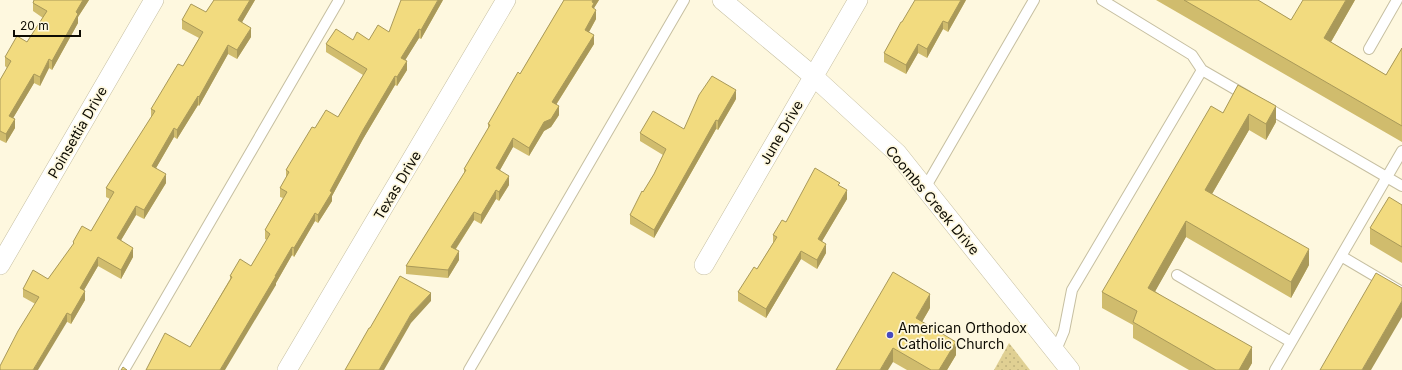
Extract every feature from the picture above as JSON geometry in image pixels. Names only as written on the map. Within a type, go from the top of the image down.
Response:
[{"type":"street","name":"Poinsettia Drive","points":[[0,265],[154,0]]},
{"type":"street","name":"Texas Drive","points":[[287,370],[506,0]]},
{"type":"street","name":"Coombs Creek Drive","points":[[722,0],[813,76],[897,153],[1056,350],[1070,370]]},
{"type":"street","name":"June Drive","points":[[704,265],[858,0]]},
{"type":"lane","points":[[124,370],[339,0]]},
{"type":"lane","points":[[469,370],[684,0]]},
{"type":"lane","points":[[925,188],[1034,0]]},
{"type":"lane","points":[[1102,0],[1192,55],[1202,70],[1402,186]]},
{"type":"lane","points":[[1370,49],[1397,0]]},
{"type":"lane","points":[[1056,350],[1064,332],[1072,290],[1202,70]]},
{"type":"lane","points":[[1275,370],[1402,151]]},
{"type":"lane","points":[[1342,256],[1402,292]]},
{"type":"lane","points":[[1177,275],[1291,342]]},
{"type":"shaded area","points":[[1009,343],[1030,370],[994,370]]},
{"type":"building","points":[[34,0],[83,0],[76,12],[78,14],[52,61],[49,59],[40,77],[34,74],[9,116],[15,119],[6,134],[0,131],[0,80],[11,61],[5,57],[17,36],[27,42],[47,11],[33,3]]},
{"type":"building","points":[[214,0],[250,0],[238,20],[251,28],[237,50],[228,45],[199,97],[198,96],[177,130],[174,128],[152,166],[166,174],[144,210],[136,206],[117,238],[133,248],[121,270],[98,257],[80,288],[85,291],[71,315],[67,313],[33,370],[0,370],[0,366],[18,331],[39,297],[23,289],[33,270],[48,279],[74,243],[73,242],[82,226],[91,231],[114,192],[106,188],[155,111],[151,109],[178,64],[183,66],[203,32],[182,20],[191,4],[206,12]]},
{"type":"building","points":[[401,0],[438,0],[421,30],[419,29],[401,58],[407,61],[397,77],[395,76],[363,130],[330,191],[332,192],[318,215],[315,213],[294,248],[292,247],[220,370],[146,370],[165,333],[190,347],[232,277],[230,276],[240,259],[251,266],[270,234],[265,230],[287,192],[280,188],[289,172],[286,170],[312,127],[315,128],[326,110],[338,117],[367,69],[326,44],[336,29],[353,40],[357,32],[369,40],[378,25],[389,32]]},
{"type":"building","points":[[564,0],[593,0],[592,2],[594,3],[592,7],[596,10],[585,30],[594,35],[552,102],[559,106],[551,119],[544,122],[529,148],[513,138],[496,168],[509,176],[499,192],[496,190],[481,215],[474,212],[451,247],[459,251],[448,270],[406,266],[466,170],[464,169],[490,125],[488,124],[518,72],[520,74]]},
{"type":"building","points":[[915,0],[961,0],[948,23],[943,21],[927,49],[918,44],[906,65],[884,53]]},
{"type":"building","points":[[1184,0],[1258,0],[1291,20],[1303,0],[1346,0],[1324,38],[1386,75],[1402,48],[1402,126]]},
{"type":"building","points":[[712,76],[736,90],[718,121],[716,120],[654,230],[630,215],[642,191],[643,192],[654,174],[666,149],[640,133],[653,111],[684,129],[699,95]]},
{"type":"building","points":[[1238,85],[1276,106],[1266,124],[1249,114],[1205,190],[1309,249],[1291,282],[1186,221],[1148,288],[1252,347],[1239,370],[1216,370],[1133,322],[1137,311],[1102,292],[1211,106],[1223,113]]},
{"type":"building","points":[[815,168],[840,183],[838,185],[847,190],[818,239],[826,244],[817,260],[801,251],[766,309],[738,292],[754,267],[757,269],[777,237],[773,235],[782,220],[786,222]]},
{"type":"building","points":[[1389,197],[1402,205],[1402,247],[1370,228]]},
{"type":"building","points":[[893,272],[930,294],[916,318],[956,342],[939,370],[931,370],[893,348],[880,370],[836,370]]},
{"type":"building","points":[[1376,273],[1402,288],[1402,301],[1362,370],[1320,370]]},
{"type":"building","points":[[400,276],[431,293],[411,314],[379,370],[345,370],[369,328]]},
{"type":"place","name":"American Orthodox Catholic Church","points":[[890,335]]}]
